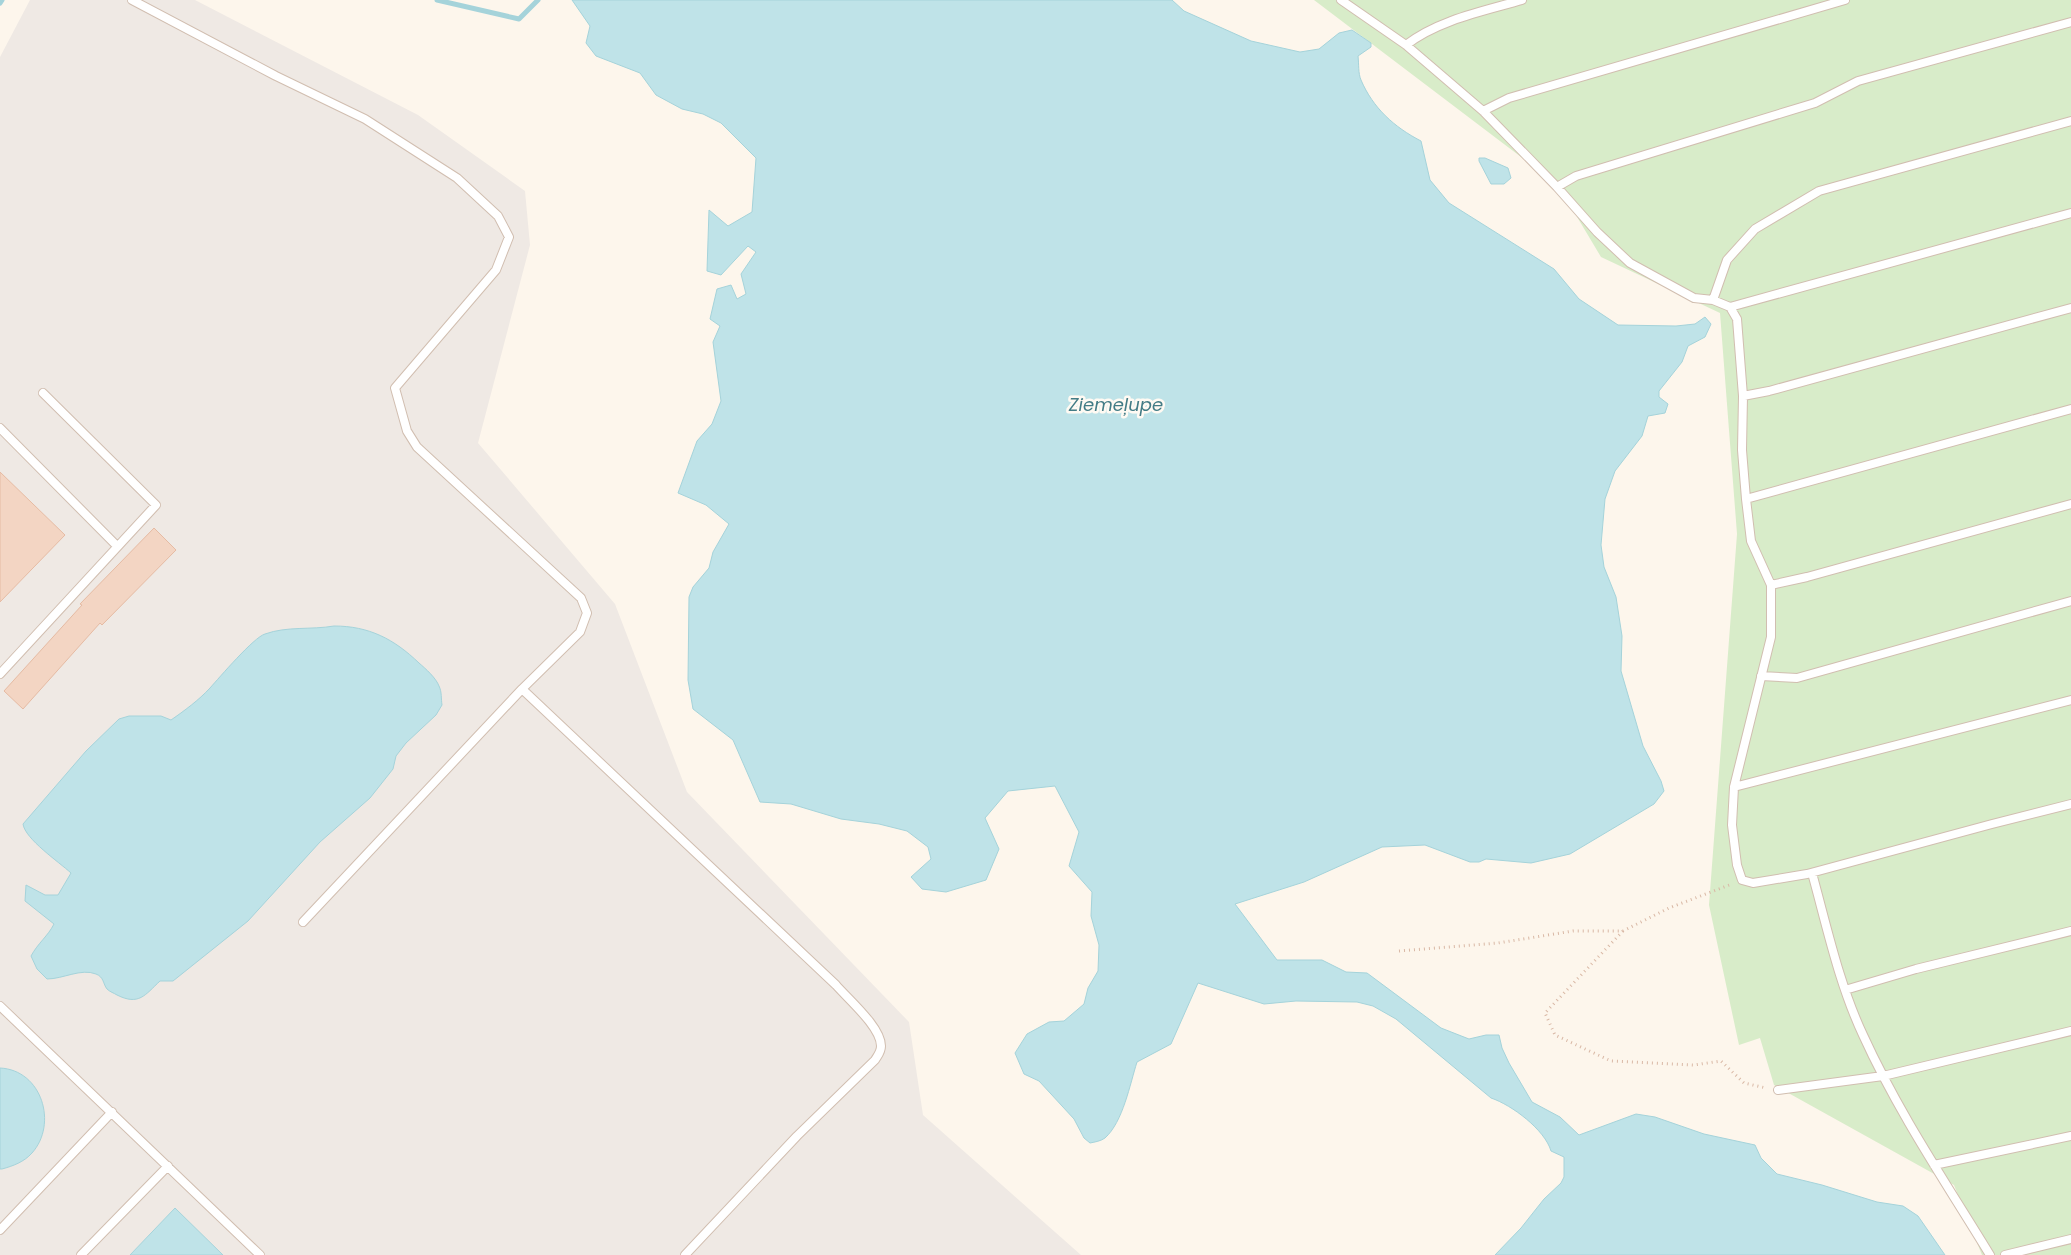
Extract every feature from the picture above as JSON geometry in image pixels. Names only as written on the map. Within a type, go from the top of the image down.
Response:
[{"type":"lane","points":[[132,0],[276,76],[365,119],[457,178],[498,216],[509,237],[496,270],[395,388],[407,431],[417,447],[581,598],[587,613],[580,632],[522,689],[303,922]]},
{"type":"lane","points":[[1343,0],[1406,45],[1483,111],[1557,187],[1597,232],[1630,264],[1694,298],[1713,300],[1730,307],[1737,319],[1743,396],[1742,450],[1746,499],[1752,541],[1771,585],[1771,637],[1734,787],[1732,824],[1735,853],[1742,880],[1753,883],[1812,873],[2071,804]]},
{"type":"lane","points":[[1406,45],[1420,34],[1462,18],[1522,0]]},
{"type":"lane","points":[[1483,111],[1509,98],[1844,0]]},
{"type":"lane","points":[[1557,187],[1576,176],[1815,103],[1858,81],[2071,22]]},
{"type":"lane","points":[[1713,300],[1727,260],[1755,229],[1819,191],[2071,121]]},
{"type":"lane","points":[[1730,307],[2071,213]]},
{"type":"lane","points":[[1743,396],[1778,389],[2071,308]]},
{"type":"lane","points":[[0,674],[156,505],[43,393]]},
{"type":"lane","points":[[1746,499],[2071,409]]},
{"type":"lane","points":[[0,428],[117,546]]},
{"type":"lane","points":[[1771,585],[1807,578],[2071,504]]},
{"type":"lane","points":[[1761,676],[1797,678],[2071,601]]},
{"type":"lane","points":[[522,689],[836,986],[866,1018],[880,1039],[880,1053],[875,1060],[797,1136],[685,1255]]},
{"type":"lane","points":[[1734,787],[2071,700]]},
{"type":"lane","points":[[1812,873],[1846,990],[1862,1034],[1882,1076],[1990,1255]]},
{"type":"lane","points":[[1846,990],[1916,968],[2071,931]]},
{"type":"lane","points":[[0,1006],[260,1255]]},
{"type":"lane","points":[[1778,1090],[1882,1076],[2071,1031]]},
{"type":"lane","points":[[0,1230],[112,1112]]},
{"type":"lane","points":[[1934,1165],[2071,1136]]},
{"type":"lane","points":[[82,1255],[168,1166]]},
{"type":"lane","points":[[2005,1255],[2071,1239]]},
{"type":"path","points":[[1742,880],[1669,908],[1623,931],[1545,1013],[1555,1035],[1611,1061],[1694,1065],[1721,1061],[1744,1082],[1778,1090]]},
{"type":"path","points":[[1399,951],[1498,943],[1573,931],[1623,931]]},
{"type":"shaded area","points":[[30,0],[195,0],[418,115],[525,191],[530,245],[478,443],[615,604],[687,792],[909,1022],[923,1115],[1081,1255],[0,1255],[0,57]]},
{"type":"green space","points":[[1314,0],[2071,0],[2071,1255],[1982,1255],[1954,1185],[1774,1085],[1760,1038],[1739,1045],[1709,905],[1737,534],[1720,313],[1601,257],[1558,185]]},
{"type":"water","name":"Ziemeļupe","points":[[572,0],[1172,0],[1184,11],[1251,41],[1300,52],[1319,49],[1339,33],[1352,30],[1371,43],[1371,47],[1358,56],[1360,77],[1366,90],[1385,116],[1402,130],[1421,141],[1430,180],[1449,203],[1554,269],[1579,299],[1618,325],[1676,326],[1695,324],[1705,317],[1711,324],[1705,337],[1688,346],[1682,362],[1659,391],[1659,397],[1668,404],[1665,413],[1648,416],[1642,436],[1615,471],[1605,499],[1601,545],[1604,567],[1616,597],[1622,636],[1621,671],[1643,746],[1661,781],[1664,791],[1654,804],[1570,854],[1531,863],[1486,859],[1479,862],[1470,862],[1425,845],[1382,847],[1304,882],[1235,904],[1277,960],[1322,960],[1346,972],[1367,973],[1441,1028],[1469,1039],[1486,1035],[1499,1035],[1502,1048],[1509,1063],[1532,1102],[1560,1117],[1579,1135],[1636,1114],[1655,1117],[1704,1134],[1755,1145],[1761,1158],[1777,1174],[1822,1185],[1877,1202],[1903,1206],[1918,1216],[1945,1255],[1495,1255],[1521,1228],[1544,1199],[1561,1183],[1564,1177],[1564,1157],[1551,1151],[1542,1135],[1527,1119],[1508,1106],[1491,1098],[1396,1019],[1373,1006],[1357,1002],[1296,1001],[1264,1004],[1198,983],[1171,1044],[1137,1062],[1121,1113],[1111,1131],[1105,1138],[1096,1142],[1090,1143],[1084,1138],[1074,1119],[1039,1081],[1024,1074],[1015,1053],[1027,1034],[1049,1022],[1064,1021],[1084,1004],[1088,988],[1098,971],[1099,945],[1091,916],[1092,892],[1069,866],[1079,832],[1055,786],[1008,791],[985,818],[999,849],[986,880],[946,892],[922,889],[911,877],[931,859],[928,847],[907,831],[879,824],[841,819],[791,804],[760,802],[733,740],[693,709],[688,680],[689,597],[693,587],[709,568],[713,552],[729,524],[706,505],[678,493],[697,441],[712,424],[721,401],[713,342],[720,326],[710,319],[717,289],[731,285],[737,299],[746,294],[741,274],[756,252],[748,246],[721,275],[707,271],[709,210],[728,226],[752,212],[756,158],[721,123],[703,114],[682,109],[656,95],[640,73],[596,56],[586,43],[590,26]]},
{"type":"water","points":[[1479,158],[1485,158],[1508,168],[1511,178],[1504,184],[1491,184]]},
{"type":"water","points":[[334,626],[370,631],[400,647],[428,671],[436,680],[441,691],[442,705],[436,715],[406,743],[396,756],[393,769],[370,798],[320,842],[248,921],[173,981],[160,981],[146,994],[136,999],[131,999],[109,991],[101,977],[90,972],[47,979],[37,969],[31,956],[54,924],[25,901],[26,885],[45,895],[58,895],[71,873],[36,843],[25,830],[23,824],[86,751],[119,719],[129,716],[161,716],[171,720],[201,697],[245,650],[265,634],[290,629]]},
{"type":"water","points":[[0,1068],[14,1071],[26,1078],[42,1100],[44,1114],[44,1128],[40,1141],[32,1153],[18,1163],[2,1169],[0,1169]]},
{"type":"water","points":[[175,1208],[223,1255],[130,1255]]},
{"type":"building","points":[[0,472],[65,535],[0,602]]},
{"type":"building","points":[[154,528],[176,550],[102,625],[100,623],[23,709],[4,691],[82,605],[80,604]]},
{"type":"waterway","points":[[437,0],[519,19],[538,0]]}]
